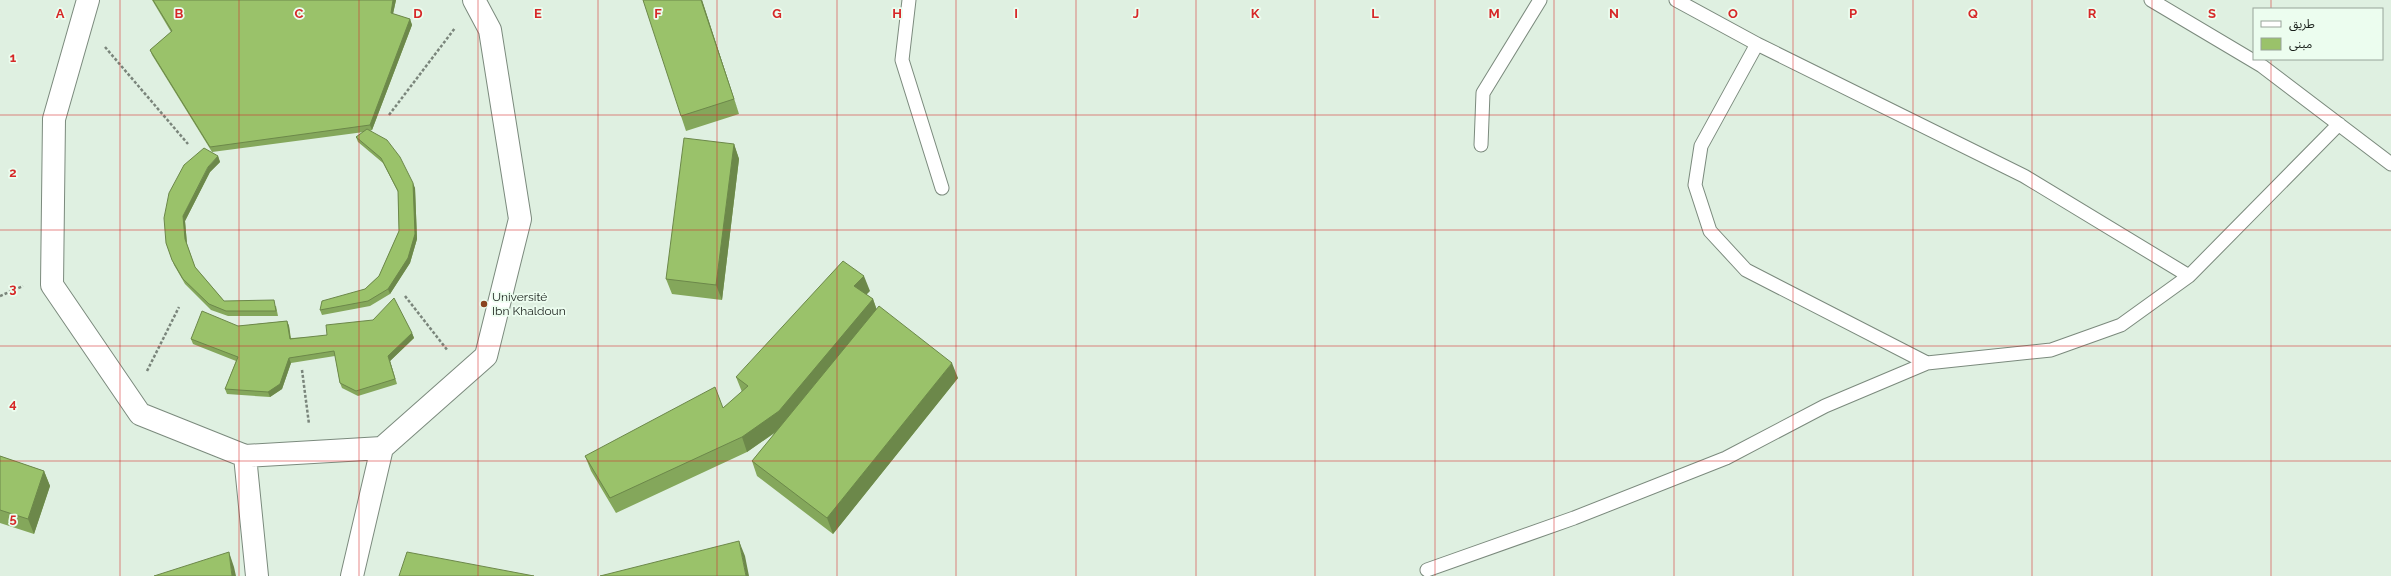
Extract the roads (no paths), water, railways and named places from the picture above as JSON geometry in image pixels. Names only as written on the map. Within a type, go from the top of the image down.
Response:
[{"type":"street","points":[[88,0],[54,119],[52,285],[140,414],[245,456],[382,448]]},
{"type":"street","points":[[352,576],[382,448],[486,356],[520,219],[490,30],[474,0]]},
{"type":"street","points":[[245,456],[257,576]]},
{"type":"lane","points":[[909,0],[902,60],[942,188]]},
{"type":"lane","points":[[1481,145],[1484,93],[1540,0]]},
{"type":"lane","points":[[1676,0],[1757,44],[2024,176],[2189,276]]},
{"type":"lane","points":[[2151,0],[2262,66],[2391,164]]},
{"type":"lane","points":[[1757,44],[1701,146],[1695,185],[1710,231],[1746,270],[1927,363]]},
{"type":"lane","points":[[1427,570],[1574,518],[1726,458],[1825,406],[1927,363],[2051,350],[2122,325],[2189,276],[2338,124]]},
{"type":"place","name":"Université Ibn Khaldoun","points":[[484,304]]}]
